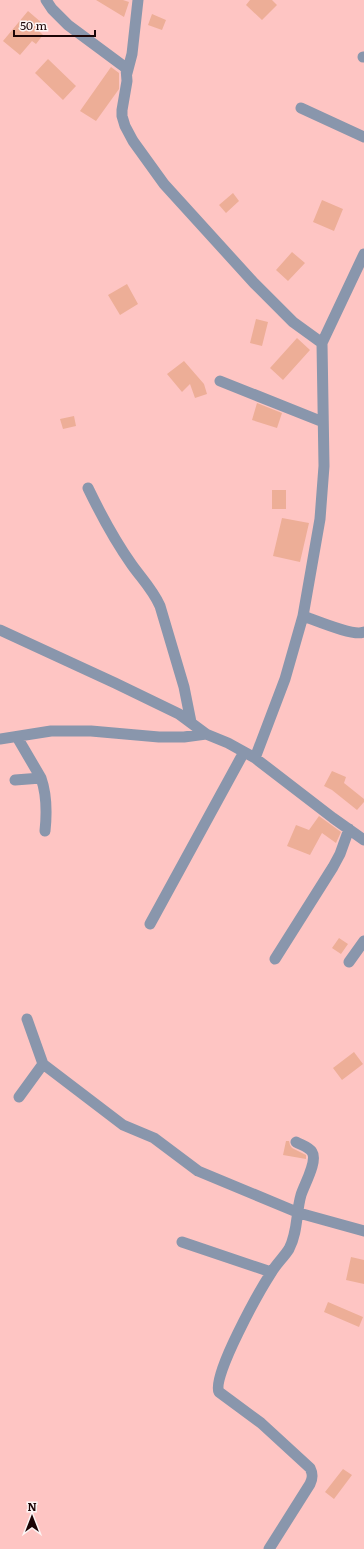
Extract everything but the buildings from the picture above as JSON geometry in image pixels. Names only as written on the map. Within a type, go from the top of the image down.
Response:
[{"type":"street","points":[[46,0],[68,25],[123,65],[127,73]]},
{"type":"street","points":[[138,0],[132,54],[127,73],[122,110],[125,126],[132,141],[164,184],[254,282],[293,322],[322,343]]},
{"type":"street","points":[[301,108],[364,137]]},
{"type":"street","points":[[255,758],[285,679],[303,616],[320,519],[324,466],[322,343],[364,254]]},
{"type":"street","points":[[220,381],[323,422]]},
{"type":"street","points":[[88,488],[105,523],[132,566],[154,593],[160,606],[184,687],[191,722]]},
{"type":"street","points":[[303,616],[360,634],[364,632]]},
{"type":"street","points":[[0,630],[179,714],[206,734],[228,743],[255,758],[364,840]]},
{"type":"street","points":[[0,739],[51,731],[91,730],[159,737],[184,737],[206,734]]},
{"type":"street","points":[[17,737],[41,778],[46,794],[45,831]]},
{"type":"street","points":[[150,924],[244,752]]},
{"type":"street","points":[[15,780],[41,778]]},
{"type":"street","points":[[275,959],[333,867],[340,854],[349,829]]},
{"type":"street","points":[[350,962],[364,941]]},
{"type":"street","points":[[27,1019],[43,1064],[123,1125],[154,1138],[198,1171],[299,1213],[364,1231]]},
{"type":"street","points":[[19,1097],[43,1064]]},
{"type":"street","points":[[269,1549],[313,1479],[312,1473],[310,1468],[261,1422],[218,1390],[222,1371],[231,1347],[246,1316],[271,1272],[289,1249],[292,1241],[299,1213],[301,1196],[314,1158],[313,1152],[296,1142]]},
{"type":"street","points":[[182,1242],[271,1272]]}]
